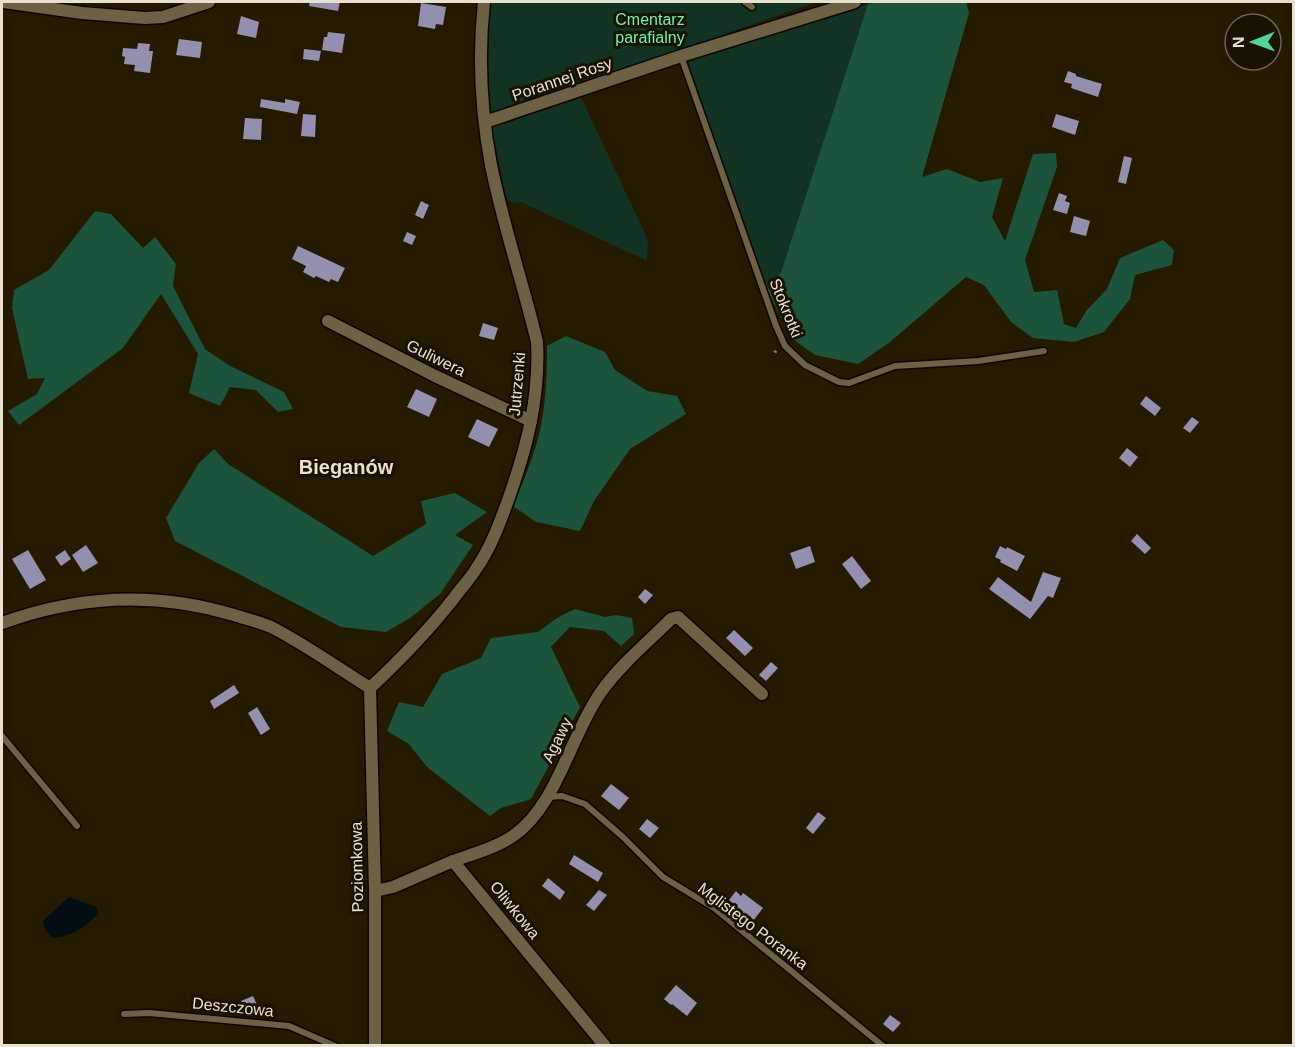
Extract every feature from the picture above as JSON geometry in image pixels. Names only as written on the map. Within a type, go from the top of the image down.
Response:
[{"type":"street","points":[[4,2],[82,7],[112,16],[163,17],[209,2]]},
{"type":"street","name":"Jutrzenki","points":[[370,688],[428,630],[477,569],[496,533],[523,457],[531,421],[538,367],[537,342],[491,164],[481,87],[483,2]]},
{"type":"street","name":"Porannej Rosy","points":[[485,122],[681,56],[855,2]]},
{"type":"street","name":"Guliwera","points":[[328,321],[435,376],[531,421]]},
{"type":"street","points":[[2,623],[32,612],[78,602],[114,599],[150,599],[216,610],[271,627],[370,688]]},
{"type":"street","name":"Agawy","points":[[453,861],[497,845],[514,836],[527,824],[547,797],[601,692],[671,619],[678,617],[762,694]]},
{"type":"street","name":"Poziomkowa","points":[[370,688],[375,891],[375,1046]]},
{"type":"street","points":[[375,891],[393,887],[453,861]]},
{"type":"street","name":"Oliwkowa","points":[[453,861],[605,1046]]},
{"type":"lane","points":[[745,2],[752,7]]},
{"type":"lane","name":"Stokrotki","points":[[681,56],[784,346],[805,365],[829,379],[849,382],[895,366],[978,361],[1044,351]]},
{"type":"lane","points":[[2,736],[76,826]]},
{"type":"lane","name":"Mglistego Poranka","points":[[547,797],[562,796],[585,804],[623,837],[663,877],[714,909],[883,1046]]},
{"type":"lane","name":"Deszczowa","points":[[124,1014],[149,1013],[289,1026],[335,1046]]},
{"type":"green space","name":"Cmentarz parafialny","points":[[491,2],[817,2],[493,114],[487,76]]},
{"type":"green space","points":[[966,2],[969,13],[922,177],[947,169],[980,182],[1003,178],[992,217],[1005,241],[1033,154],[1056,153],[1057,167],[1025,260],[1034,292],[1057,290],[1064,324],[1076,328],[1086,311],[1107,289],[1120,258],[1163,240],[1174,250],[1172,265],[1135,275],[1130,299],[1104,332],[1074,342],[1033,338],[1011,322],[984,285],[966,277],[890,342],[858,364],[815,355],[790,337],[767,289],[781,272],[868,4]]},
{"type":"green space","points":[[868,4],[781,272],[767,289],[688,64],[690,59]]},
{"type":"green space","points":[[580,95],[648,240],[647,261],[521,202],[512,203],[506,197],[492,129],[499,123]]},
{"type":"green space","points":[[95,211],[111,214],[143,248],[155,237],[176,264],[173,286],[205,349],[230,366],[284,392],[293,409],[278,412],[256,390],[230,387],[220,406],[189,393],[198,354],[161,294],[123,348],[19,425],[8,411],[37,394],[45,378],[28,379],[12,308],[14,290],[49,270]]},
{"type":"green space","points":[[566,336],[605,352],[615,370],[647,391],[677,396],[686,414],[630,449],[594,501],[580,531],[536,522],[513,506],[541,426],[546,386],[547,346]]},
{"type":"green space","points":[[214,449],[228,464],[373,556],[426,524],[421,501],[455,493],[487,512],[455,535],[473,545],[440,594],[410,618],[386,632],[341,627],[175,541],[166,518],[199,463]]},
{"type":"green space","points":[[575,609],[605,617],[616,615],[632,618],[634,634],[621,646],[604,631],[570,627],[551,647],[580,707],[531,799],[501,808],[490,816],[427,767],[409,744],[387,731],[399,702],[423,707],[442,674],[481,658],[491,638],[538,632],[557,618]]},
{"type":"shaded area","points":[[69,897],[96,907],[98,914],[71,934],[51,937],[43,921]]},
{"type":"building","points":[[310,2],[340,2],[338,11],[309,6]]},
{"type":"building","points":[[421,3],[446,7],[443,25],[436,24],[435,29],[418,26]]},
{"type":"building","points":[[241,16],[259,22],[256,38],[237,34]]},
{"type":"building","points":[[328,32],[345,34],[342,53],[322,50],[324,37],[327,37]]},
{"type":"building","points":[[179,39],[202,42],[200,58],[176,55]]},
{"type":"building","points":[[138,43],[150,44],[149,51],[153,51],[150,73],[134,71],[135,65],[124,64],[123,48],[137,49]]},
{"type":"building","points":[[304,49],[321,51],[319,61],[303,59]]},
{"type":"building","points":[[1068,71],[1076,76],[1102,84],[1098,97],[1071,88],[1072,84],[1064,82]]},
{"type":"building","points":[[261,99],[285,103],[285,99],[300,102],[297,114],[260,107]]},
{"type":"building","points":[[303,114],[316,115],[315,137],[301,136]]},
{"type":"building","points":[[1056,114],[1079,121],[1075,135],[1052,127]]},
{"type":"building","points":[[245,118],[262,119],[261,140],[243,139]]},
{"type":"building","points":[[1124,156],[1132,158],[1126,184],[1118,182]]},
{"type":"building","points":[[1059,193],[1067,196],[1065,201],[1070,203],[1067,214],[1053,210]]},
{"type":"building","points":[[421,201],[429,205],[423,219],[415,215]]},
{"type":"building","points":[[1074,216],[1090,221],[1086,236],[1070,232]]},
{"type":"building","points":[[407,232],[416,236],[412,245],[403,241]]},
{"type":"building","points":[[298,246],[345,268],[338,282],[331,279],[329,282],[316,276],[314,278],[303,272],[306,266],[292,259]]},
{"type":"building","points":[[483,323],[498,328],[494,340],[479,336]]},
{"type":"building","points":[[416,389],[437,399],[429,417],[407,407]]},
{"type":"building","points":[[1146,396],[1161,408],[1155,416],[1140,404]]},
{"type":"building","points":[[1192,417],[1199,422],[1190,433],[1183,428]]},
{"type":"building","points":[[477,419],[498,429],[489,447],[468,437]]},
{"type":"building","points":[[1127,448],[1138,457],[1130,467],[1119,458]]},
{"type":"building","points":[[1137,534],[1151,548],[1145,554],[1131,541]]},
{"type":"building","points":[[86,545],[98,563],[83,572],[72,555]]},
{"type":"building","points":[[810,546],[815,562],[796,569],[790,553]]},
{"type":"building","points":[[1000,546],[1025,556],[1017,571],[995,557]]},
{"type":"building","points":[[28,550],[46,580],[30,589],[12,559]]},
{"type":"building","points":[[65,550],[71,559],[61,566],[55,557]]},
{"type":"building","points":[[852,556],[871,581],[861,589],[842,564]]},
{"type":"building","points":[[1043,572],[1061,578],[1053,598],[1048,596],[1030,619],[989,589],[998,577],[1031,602]]},
{"type":"building","points":[[645,589],[653,595],[645,604],[638,597]]},
{"type":"building","points":[[734,630],[753,648],[745,656],[726,638]]},
{"type":"building","points":[[771,662],[778,668],[766,681],[759,675]]},
{"type":"building","points":[[234,685],[239,693],[214,709],[210,701]]},
{"type":"building","points":[[257,707],[270,729],[261,735],[248,713]]},
{"type":"building","points":[[611,784],[629,798],[619,810],[601,796]]},
{"type":"building","points":[[818,812],[826,818],[813,834],[806,828]]},
{"type":"building","points":[[647,819],[659,828],[650,838],[639,829]]},
{"type":"building","points":[[574,855],[603,873],[598,882],[569,864]]},
{"type":"building","points":[[548,878],[565,892],[560,900],[542,886]]},
{"type":"building","points":[[599,890],[607,895],[594,911],[586,905]]},
{"type":"building","points":[[736,891],[741,896],[743,893],[763,908],[753,921],[729,900]]},
{"type":"building","points":[[676,985],[697,1003],[687,1016],[664,999]]},
{"type":"building","points":[[253,996],[259,1009],[247,1015],[241,1001]]},
{"type":"building","points":[[890,1015],[901,1023],[893,1032],[883,1024]]},
{"type":"district","name":"Bieganów","points":[[346,467]]}]
